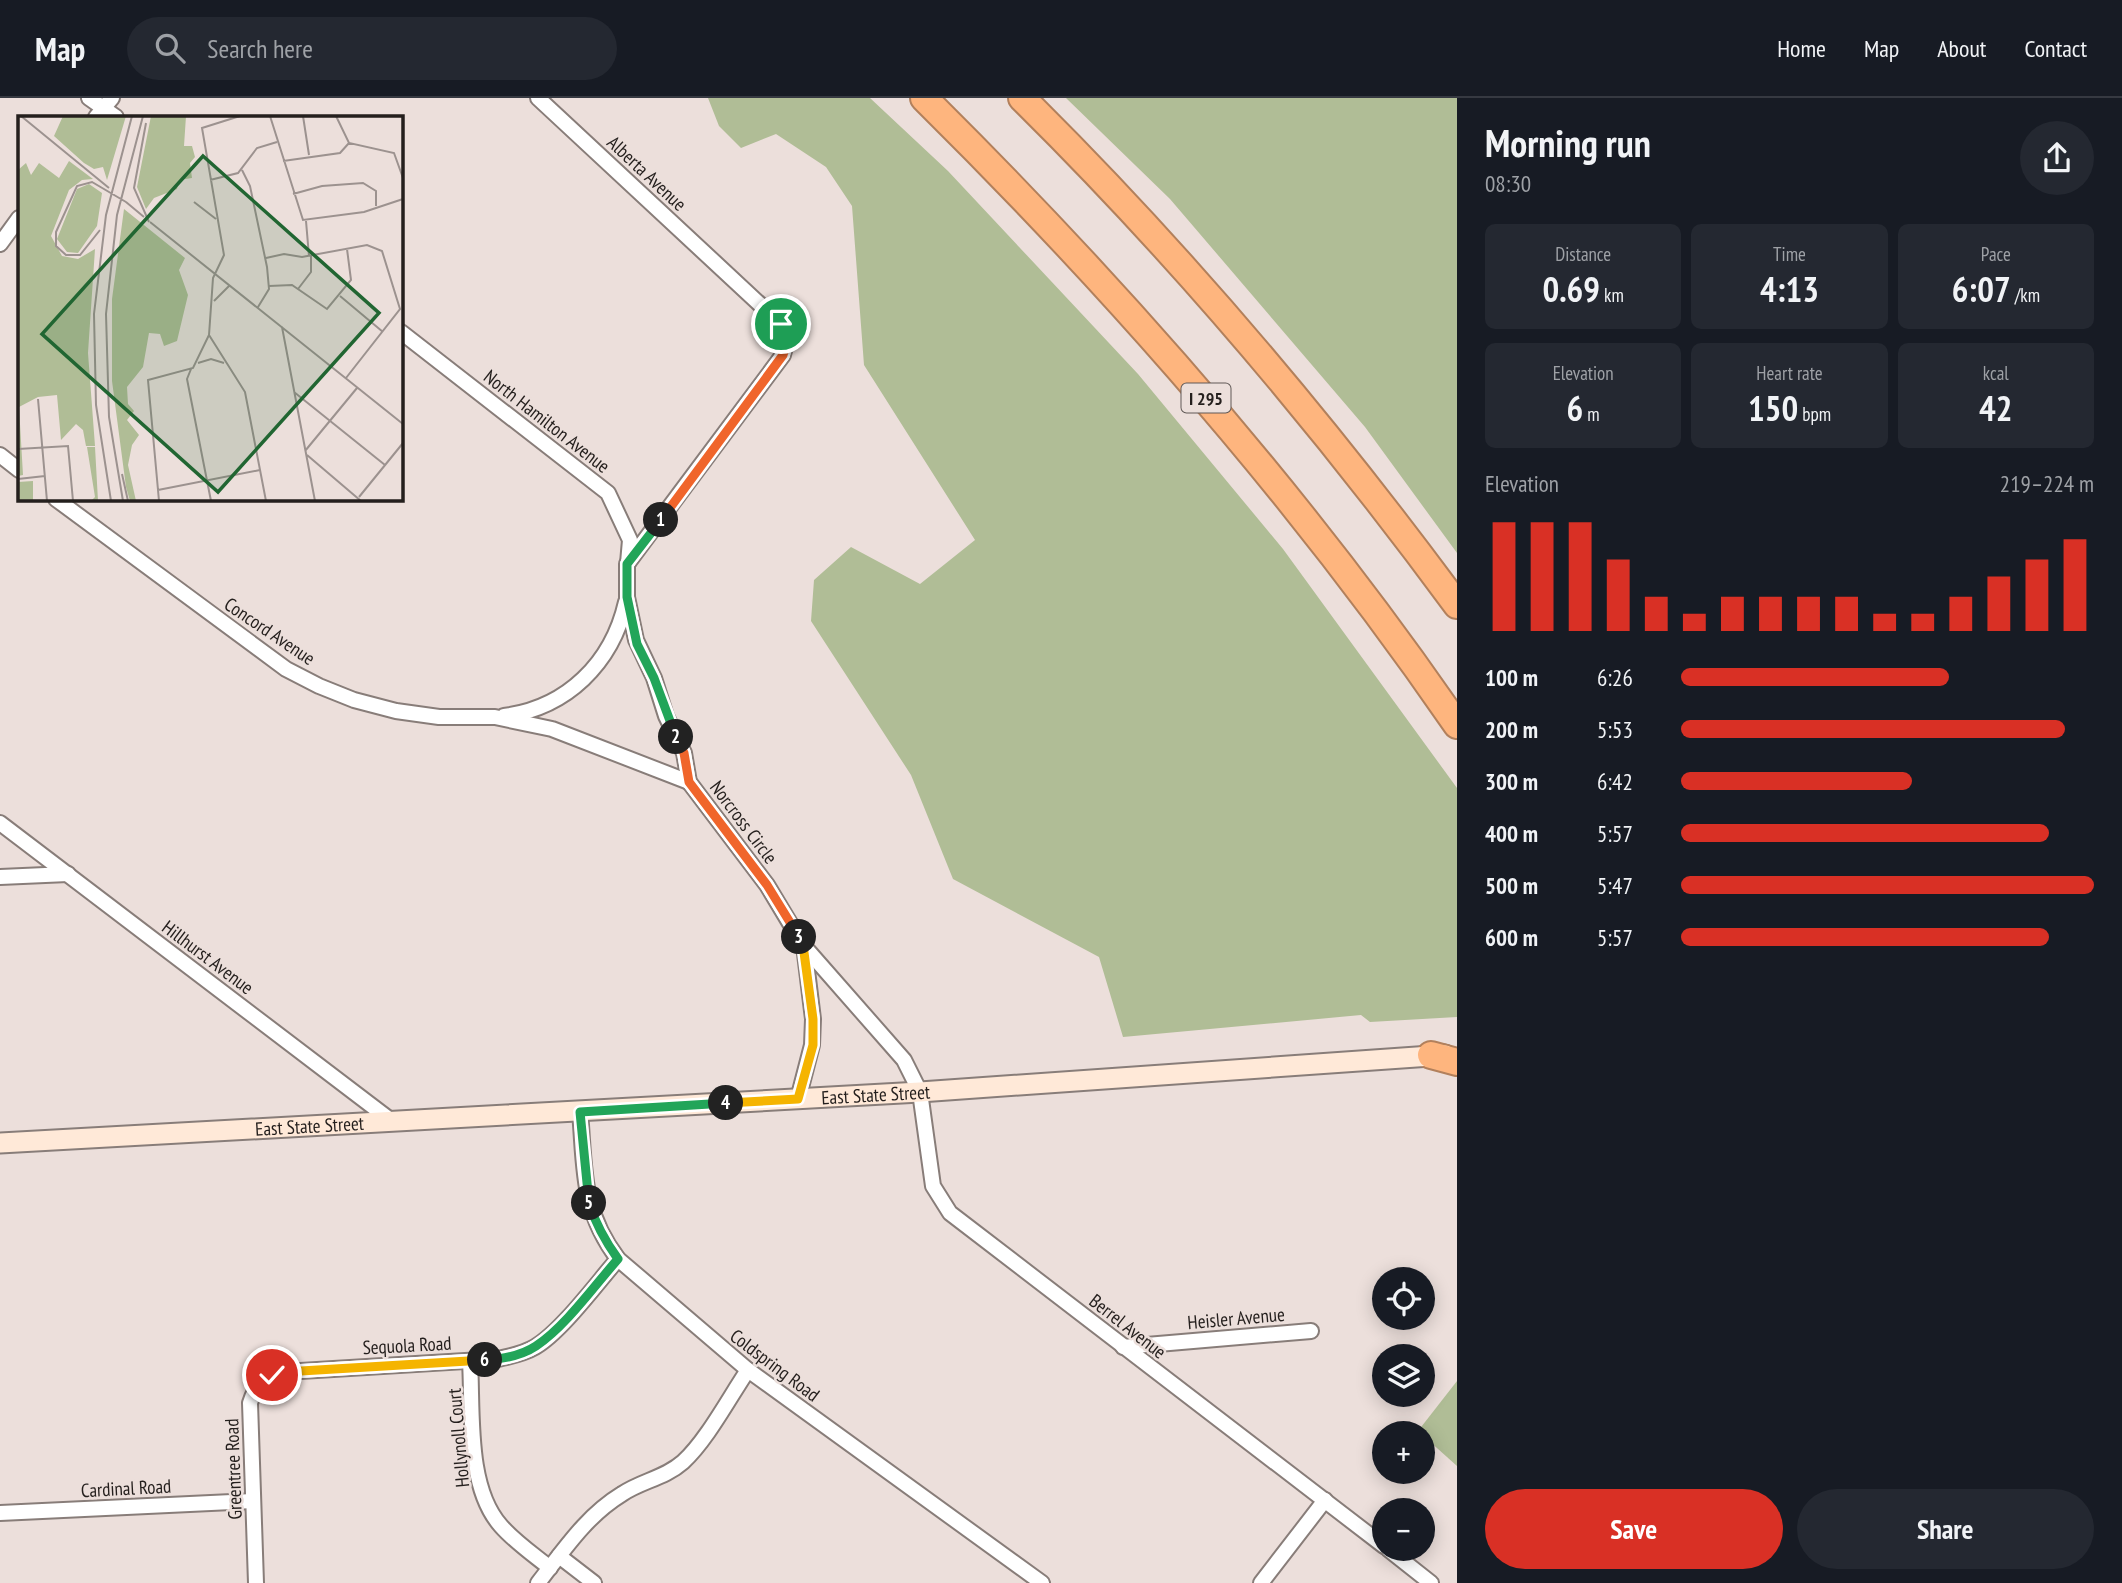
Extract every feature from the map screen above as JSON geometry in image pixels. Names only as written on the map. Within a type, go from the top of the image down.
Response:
[{"type":"highway","name":"I 295","points":[[924,98],[1074,250],[1234,432],[1359,588],[1457,724]]},
{"type":"highway","points":[[1022,98],[1110,189],[1243,336],[1363,480],[1457,605]]},
{"type":"highway","points":[[1444,1055],[1457,1062]]},
{"type":"street","points":[[89,98],[104,108]]},
{"type":"street","name":"Alberta Avenue","points":[[538,98],[781,324],[785,333],[783,355],[627,564]]},
{"type":"street","points":[[0,244],[18,220]]},
{"type":"street","name":"North Hamilton Avenue","points":[[402,333],[608,493],[630,540],[627,564]]},
{"type":"street","points":[[0,455],[18,469]]},
{"type":"street","name":"Concord Avenue","points":[[57,500],[286,669],[354,700],[396,711],[439,717],[495,717],[520,714],[543,706],[565,695],[599,664],[612,643],[627,597]]},
{"type":"street","name":"Norcross Circle","points":[[627,564],[627,597],[637,644],[654,678],[666,716],[684,753],[689,782],[767,885],[803,945],[904,1060],[920,1092]]},
{"type":"street","name":"Concord Avenue","points":[[495,717],[552,729],[689,782]]},
{"type":"street","name":"Hillhurst Avenue","points":[[0,822],[393,1122]]},
{"type":"street","points":[[0,877],[68,874]]},
{"type":"street","points":[[798,1099],[813,1045],[813,1019],[803,945]]},
{"type":"street","name":"East State Street","points":[[0,1143],[920,1092],[1444,1055]]},
{"type":"street","name":"Berrel Avenue","points":[[920,1092],[933,1186],[950,1213],[1372,1536]]},
{"type":"street","name":"Coldspring Road","points":[[580,1112],[588,1201],[595,1223],[618,1259],[748,1370],[1042,1583]]},
{"type":"street","name":"Sequola Road","points":[[284,1372],[508,1357],[535,1347],[550,1335],[618,1259]]},
{"type":"street","name":"Heisler Avenue","points":[[1123,1347],[1311,1331]]},
{"type":"street","name":"Hollynoll Court","points":[[470,1361],[476,1473],[489,1511],[502,1527],[554,1562],[594,1583]]},
{"type":"street","points":[[538,1583],[583,1524],[604,1505],[625,1491],[667,1474],[681,1464],[748,1370]]},
{"type":"street","name":"Greentree Road","points":[[256,1583],[250,1402],[261,1381],[284,1372]]},
{"type":"street","points":[[1261,1583],[1325,1500]]},
{"type":"street","name":"Cardinal Road","points":[[0,1513],[253,1501]]},
{"type":"street","name":"Berrel Avenue","points":[[1404,1561],[1431,1583]]},
{"type":"green space","points":[[708,98],[870,98],[948,171],[1138,374],[1283,549],[1457,788],[1457,1017],[1370,1022],[1361,1015],[1123,1037],[1099,957],[953,879],[911,775],[811,621],[814,580],[851,547],[920,584],[975,540],[864,365],[852,206],[826,167],[776,134],[741,148],[719,126]]},
{"type":"green space","points":[[1066,98],[1457,98],[1457,553],[1365,427],[1170,199]]},
{"type":"green space","points":[[1457,1381],[1457,1466],[1435,1446],[1435,1421],[1426,1421]]},
{"type":"route","points":[[272,1375],[284,1372],[498,1359],[518,1355],[535,1347],[550,1335],[618,1259],[595,1223],[588,1201],[580,1112],[798,1099],[813,1045],[813,1019],[803,945],[767,885],[689,782],[684,753],[666,716],[654,678],[637,644],[627,597],[627,564],[783,355],[786,345],[781,324]]}]
